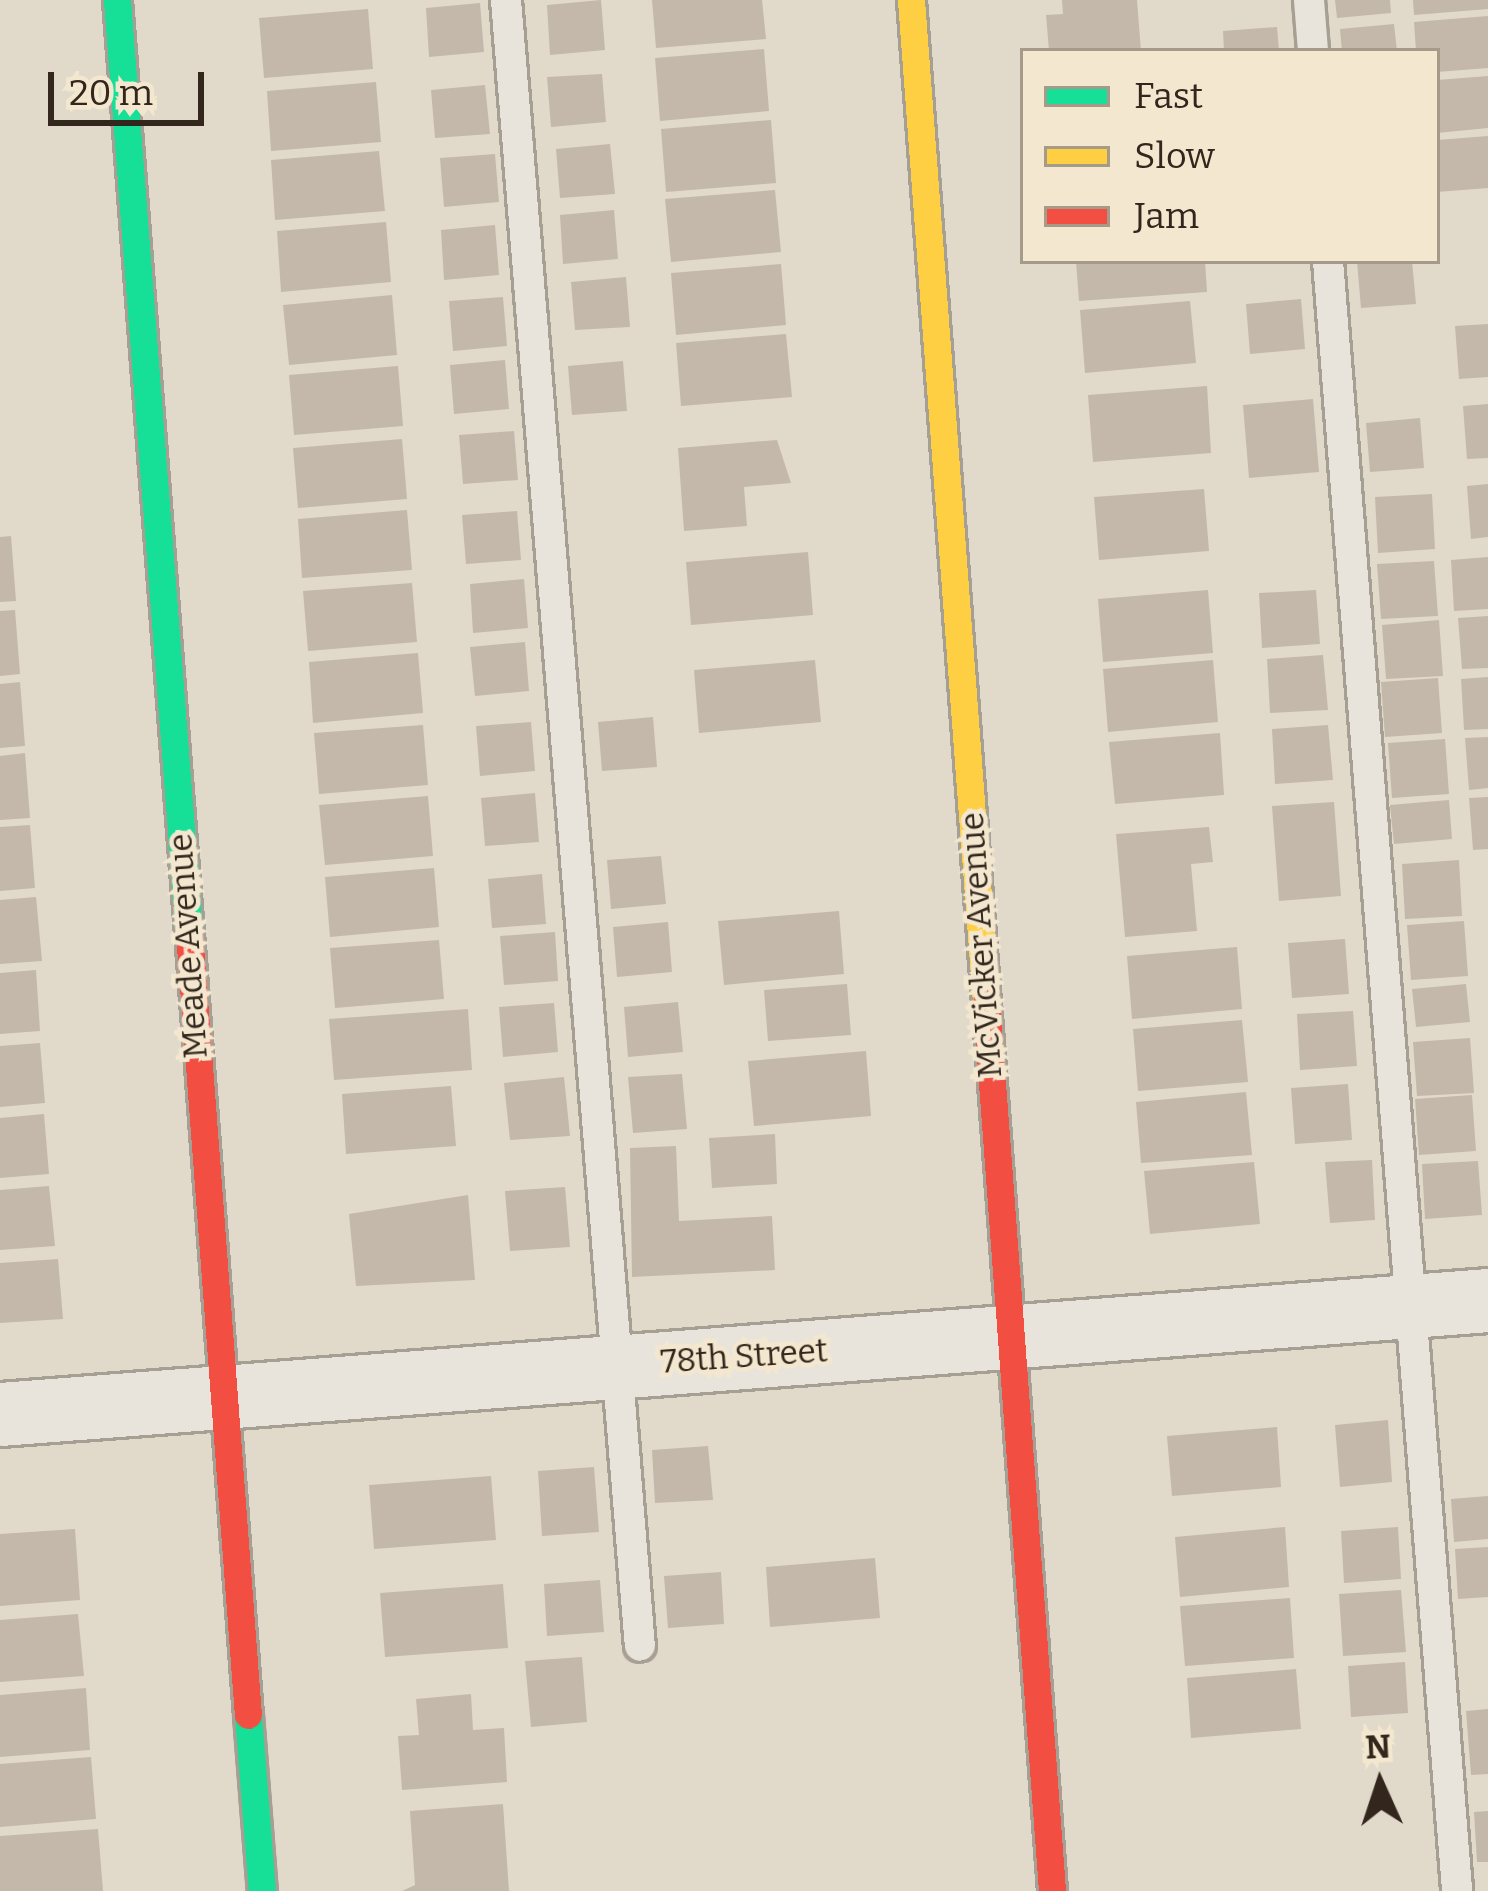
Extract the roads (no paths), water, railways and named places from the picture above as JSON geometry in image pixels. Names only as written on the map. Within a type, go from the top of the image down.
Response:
[{"type":"street","name":"Meade Avenue","points":[[118,0],[262,1891]]},
{"type":"street","name":"McVicker Avenue","points":[[911,0],[1052,1891]]},
{"type":"street","name":"78th Street","points":[[0,1414],[1488,1300]]},
{"type":"lane","points":[[506,0],[640,1646]]},
{"type":"lane","points":[[1309,0],[1312,48]]},
{"type":"lane","points":[[1328,264],[1406,1306],[1457,1891]]}]
